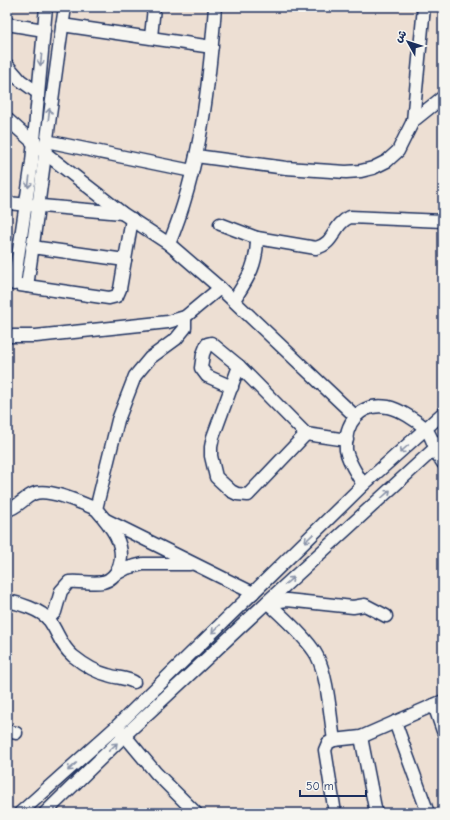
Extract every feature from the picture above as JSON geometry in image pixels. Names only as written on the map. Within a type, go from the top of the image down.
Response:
[{"type":"street","points":[[46,7],[34,143],[26,205],[10,283],[113,298],[119,293],[125,260],[127,216]]},
{"type":"street","points":[[26,286],[39,206],[65,7]]},
{"type":"street","points":[[151,37],[154,7]]},
{"type":"street","points":[[169,244],[177,223],[196,156],[212,47],[215,7]]},
{"type":"street","points":[[196,156],[286,168],[346,172],[361,171],[373,168],[387,161],[398,151],[413,121],[424,7]]},
{"type":"street","points":[[7,24],[44,30]]},
{"type":"street","points":[[62,25],[212,47]]},
{"type":"street","points":[[7,64],[20,80],[38,93]]},
{"type":"street","points":[[413,121],[443,97]]},
{"type":"street","points":[[7,119],[34,143],[46,147],[192,171]]},
{"type":"street","points":[[46,147],[127,216],[169,244],[234,300],[354,416]]},
{"type":"street","points":[[7,203],[127,216]]},
{"type":"street","points":[[220,224],[257,238],[316,248],[324,246],[330,241],[337,227],[343,220],[350,217],[443,221]]},
{"type":"street","points":[[234,300],[252,270],[256,259],[257,238]]},
{"type":"street","points":[[32,247],[125,260]]},
{"type":"street","points":[[7,336],[36,336],[168,322],[185,316],[220,288]]},
{"type":"street","points":[[96,509],[118,420],[135,376],[150,358],[176,339],[185,328],[185,316]]},
{"type":"street","points":[[232,387],[208,376],[201,368],[205,347],[207,344],[211,343],[239,366],[306,434],[346,440]]},
{"type":"street","points":[[239,366],[211,446],[213,468],[216,477],[231,491],[237,494],[248,495],[306,434]]},
{"type":"street","points":[[363,485],[346,451],[346,440],[354,416],[369,408],[387,407],[396,410],[426,429],[439,445],[443,463]]},
{"type":"street","points":[[20,813],[117,726],[363,485],[443,413]]},
{"type":"street","points":[[45,813],[125,735],[439,445]]},
{"type":"street","points":[[7,510],[12,509],[34,493],[40,491],[67,497],[96,509],[105,519],[116,536],[121,550],[120,563],[116,574]]},
{"type":"street","points":[[105,519],[253,593]]},
{"type":"street","points":[[48,619],[54,612],[61,591],[69,582],[103,582],[127,568],[143,564],[194,564]]},
{"type":"street","points":[[269,603],[287,600],[353,607],[365,604],[386,616]]},
{"type":"street","points":[[7,601],[28,607],[48,619],[60,642],[72,656],[87,666],[100,673],[125,678],[134,682]]},
{"type":"street","points":[[269,603],[306,642],[316,654],[321,664],[334,740]]},
{"type":"street","points":[[335,813],[325,750],[328,743],[334,740],[361,737],[438,703],[443,731]]},
{"type":"street","points":[[395,722],[428,813]]},
{"type":"street","points":[[117,726],[156,773],[196,813]]},
{"type":"street","points":[[361,737],[376,813]]},
{"type":"street","points":[[91,749],[100,759]]}]
